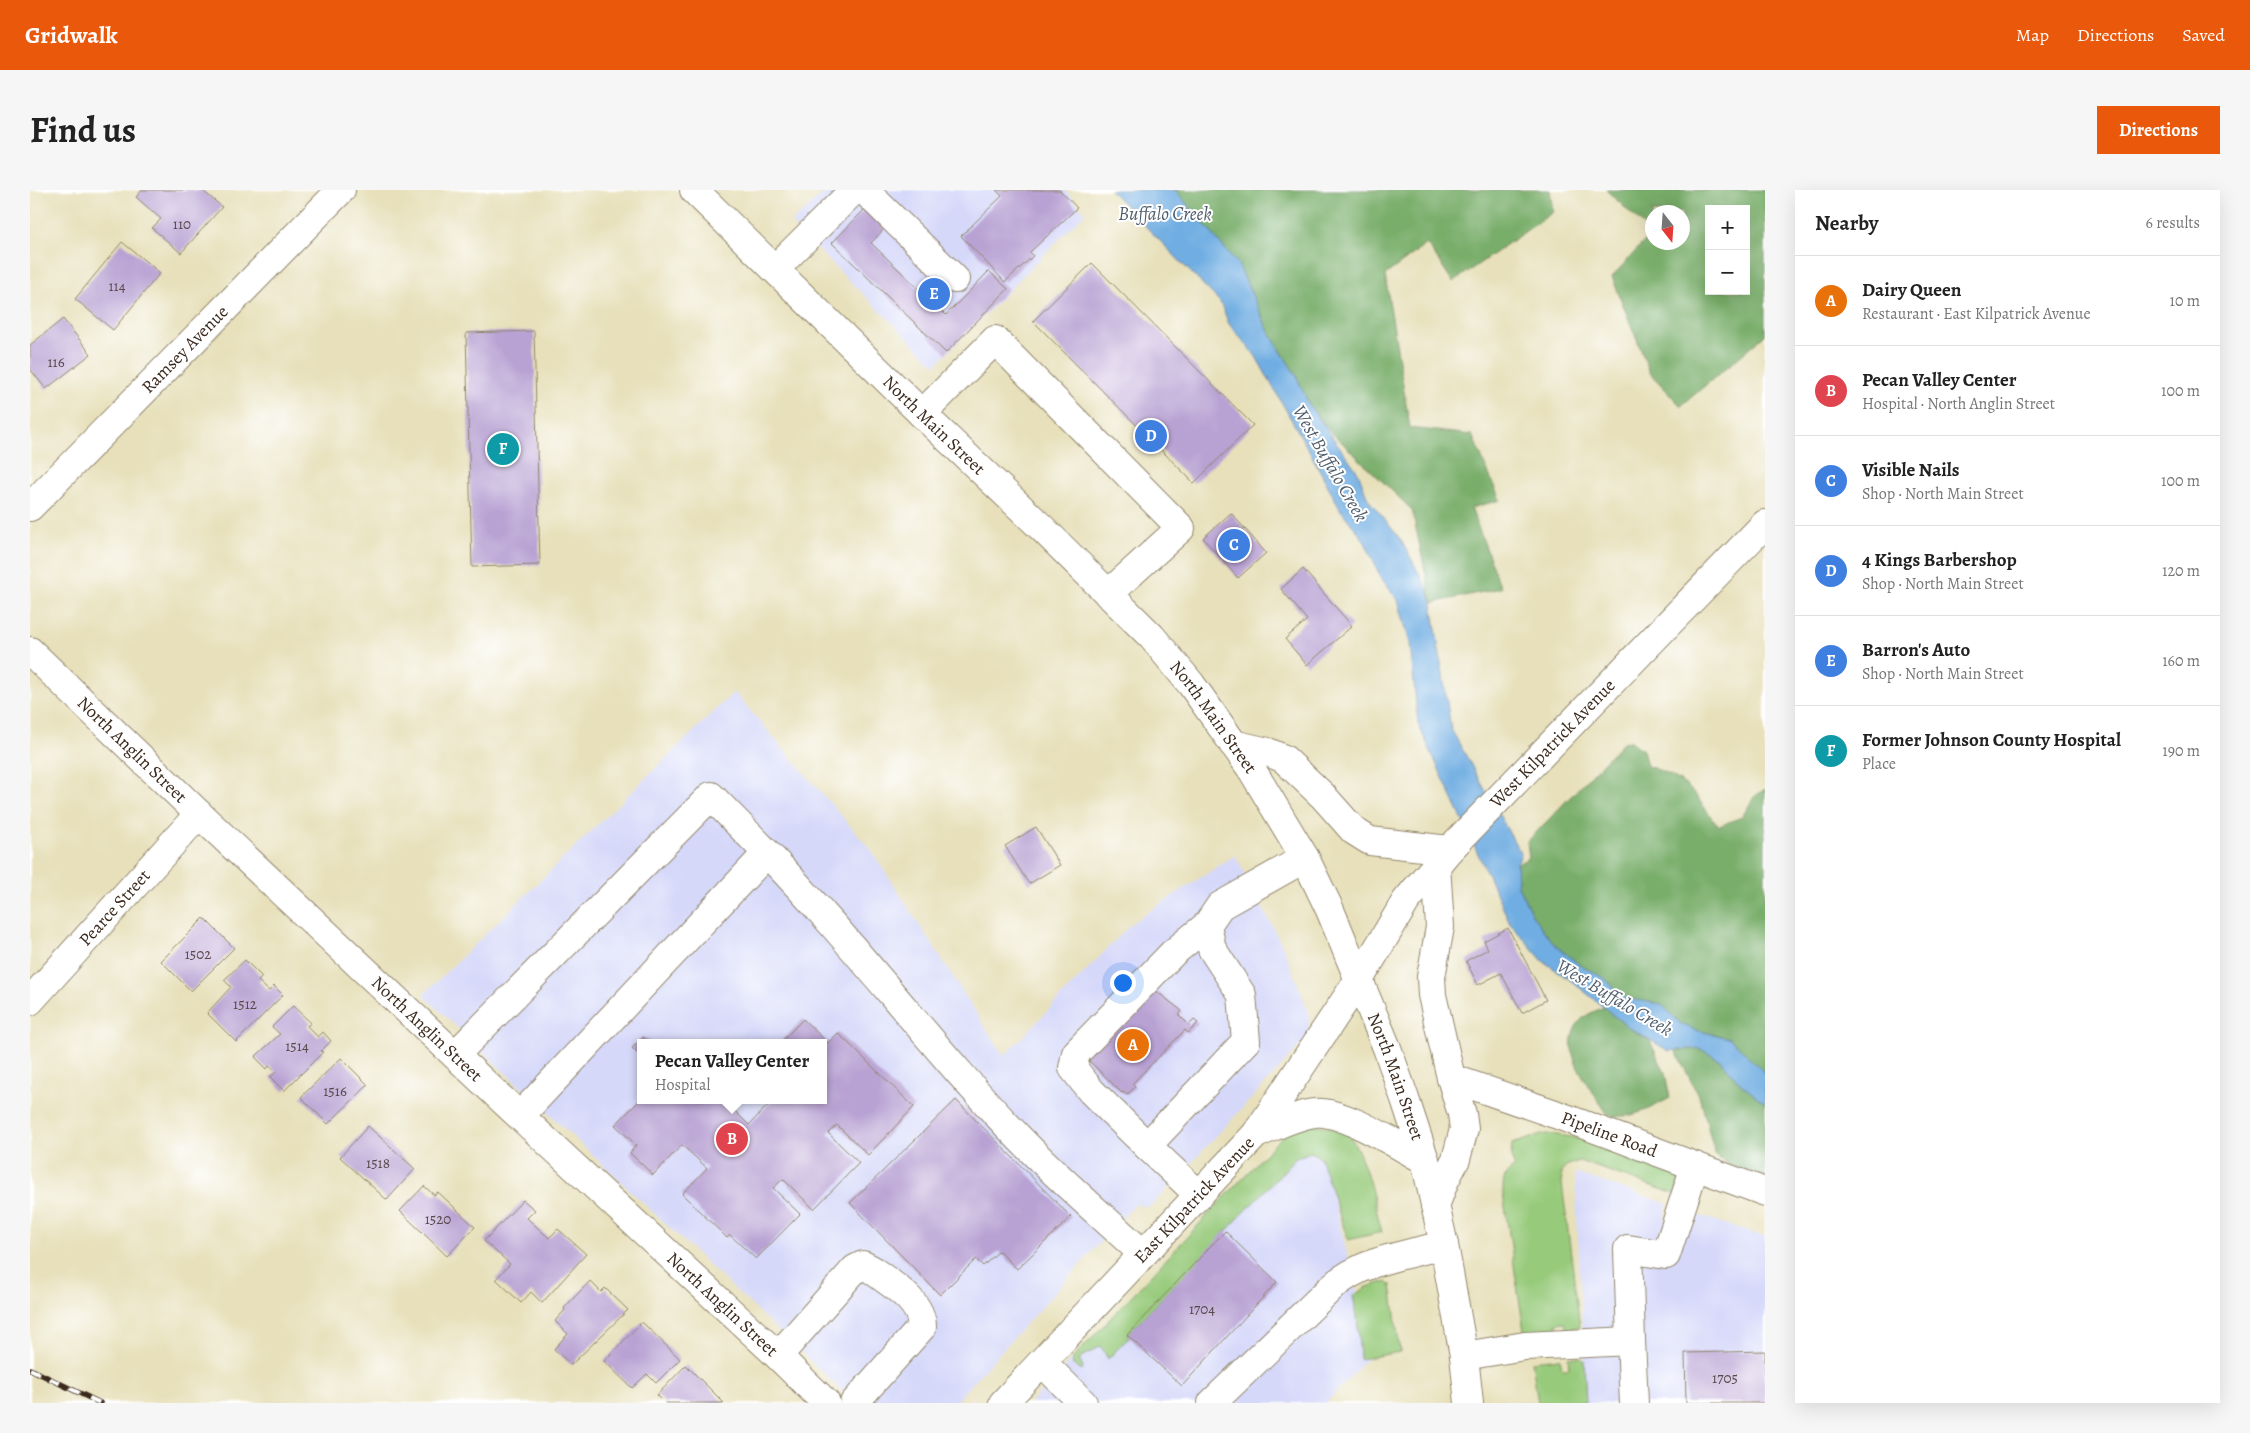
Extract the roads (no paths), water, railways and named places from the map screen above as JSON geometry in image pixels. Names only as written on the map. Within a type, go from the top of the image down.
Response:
[{"type":"main road","name":"Ramsey Avenue","points":[[30,507],[341,190]]},
{"type":"main road","name":"North Main Street","points":[[694,190],[1152,637],[1191,684],[1252,770],[1305,858],[1360,978],[1388,1048],[1425,1160],[1444,1245],[1464,1356],[1469,1403]]},
{"type":"main road","points":[[775,269],[854,190]]},
{"type":"main road","points":[[864,190],[955,280]]},
{"type":"main road","points":[[922,414],[995,340],[1181,528],[1108,594]]},
{"type":"main road","name":"West Kilpatrick Avenue","points":[[1360,978],[1406,902],[1442,858],[1765,524]]},
{"type":"main road","name":"North Anglin Street","points":[[30,651],[199,814],[826,1403]]},
{"type":"main road","points":[[1233,744],[1268,752],[1284,759],[1354,831],[1370,841],[1442,858],[1440,927],[1431,977],[1432,995],[1451,1078],[1462,1114],[1464,1129],[1456,1158],[1435,1206]]},
{"type":"main road","points":[[455,1055],[711,796],[806,894],[911,1017],[1022,1140],[1143,1254]]},
{"type":"main road","name":"Pearce Street","points":[[30,1000],[199,814]]},
{"type":"main road","points":[[520,1116],[767,853]]},
{"type":"main road","points":[[1199,1195],[1085,1083],[1073,1068],[1076,1053],[1173,953],[1214,915],[1305,858]]},
{"type":"main road","points":[[1147,1146],[1246,1041],[1242,995],[1212,949],[1214,915]]},
{"type":"main road","name":"East Kilpatrick Avenue","points":[[1003,1403],[1256,1134],[1360,978]]},
{"type":"main road","name":"Pipeline Road","points":[[1451,1078],[1555,1114],[1765,1192]]},
{"type":"main road","points":[[1256,1134],[1315,1112],[1335,1115],[1425,1160]]},
{"type":"main road","points":[[1634,1403],[1628,1249],[1666,1255],[1695,1166]]},
{"type":"main road","points":[[1212,1403],[1332,1287],[1349,1274],[1372,1263],[1444,1245]]},
{"type":"main road","points":[[778,1356],[854,1268],[863,1265],[871,1269],[917,1306],[922,1316],[922,1327],[854,1403]]},
{"type":"main road","points":[[1464,1356],[1525,1346],[1631,1341]]},
{"type":"main road","points":[[1042,1362],[1083,1403]]},
{"type":"water","name":"Buffalo Creek","points":[[1110,190],[1175,190],[1238,264],[1269,332],[1297,377],[1309,405],[1358,472],[1368,499],[1401,540],[1427,588],[1432,603],[1451,729],[1521,854],[1517,864],[1518,886],[1533,916],[1552,942],[1581,966],[1603,977],[1625,998],[1661,1004],[1681,1024],[1695,1030],[1730,1038],[1765,1073],[1765,1103],[1742,1085],[1720,1060],[1699,1048],[1669,1051],[1628,1027],[1574,983],[1543,961],[1510,923],[1418,724],[1410,643],[1398,600],[1381,578],[1364,540],[1340,509],[1255,355],[1229,324],[1220,302]]},
{"type":"railway","points":[[30,1369],[100,1403]]},
{"type":"place","name":"Barron's Auto","points":[[934,294]]},
{"type":"place","name":"4 Kings Barbershop","points":[[1151,436]]},
{"type":"place","name":"Former Johnson County Hospital","points":[[503,449]]},
{"type":"place","name":"Visible Nails","points":[[1234,545]]},
{"type":"place","name":"Dairy Queen","points":[[1133,1045]]},
{"type":"place","name":"Pecan Valley Center","points":[[732,1139]]},
{"type":"water label","name":"West Buffalo Creek","points":[[1331,463]]},
{"type":"water label","name":"West Buffalo Creek","points":[[1615,997]]}]
